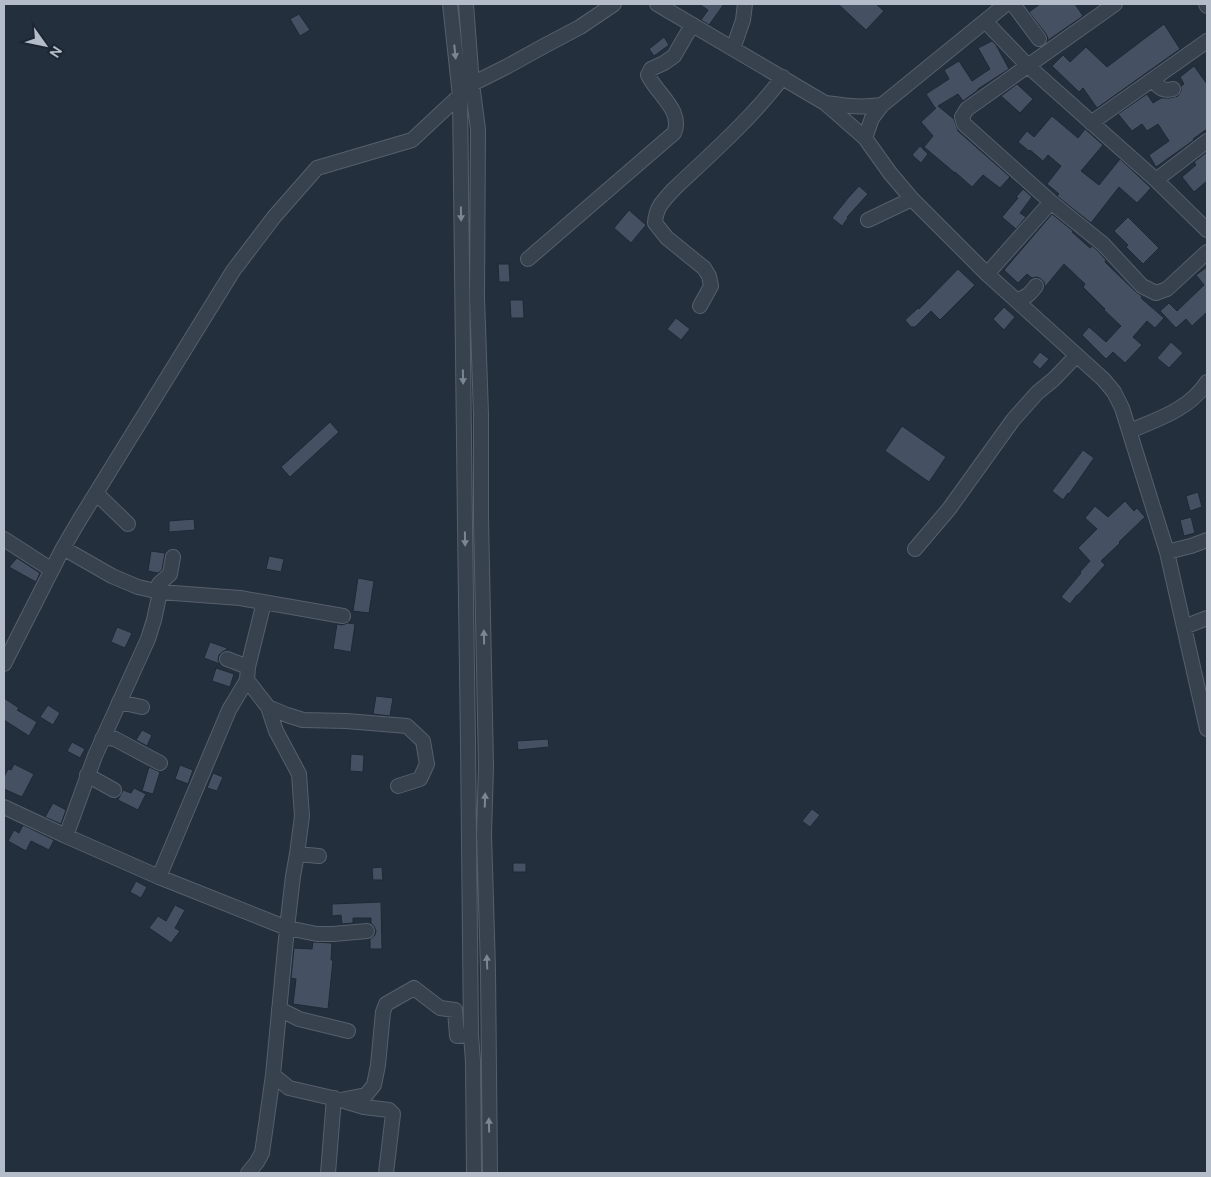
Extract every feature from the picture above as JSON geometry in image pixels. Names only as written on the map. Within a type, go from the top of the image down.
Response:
[{"type":"street","points":[[450,4],[460,96],[474,1173]]},
{"type":"street","points":[[466,4],[472,84],[478,129],[477,297],[481,414],[486,767],[484,834],[488,970],[490,1173]]},
{"type":"street","points":[[4,664],[63,548],[233,271],[274,217],[317,168],[412,140],[472,84],[580,27],[614,4]]},
{"type":"street","points":[[657,4],[825,103],[865,138],[890,173],[912,199],[988,274],[1114,392],[1130,432],[1167,552],[1207,729]]},
{"type":"street","points":[[733,49],[743,20],[745,4]]},
{"type":"street","points":[[865,138],[872,118],[882,105],[1006,4]]},
{"type":"street","points":[[1013,4],[1039,39]]},
{"type":"street","points":[[1114,4],[967,109],[962,116],[964,124],[1051,202],[1103,244],[1142,286],[1156,293],[1167,289],[1207,252]]},
{"type":"street","points":[[985,21],[1028,66],[1156,180],[1207,230]]},
{"type":"street","points":[[528,259],[674,133],[677,127],[677,118],[663,96],[652,84],[648,75],[651,69],[674,56],[692,25]]},
{"type":"street","points":[[1091,123],[1207,41]]},
{"type":"street","points":[[700,306],[711,286],[709,276],[704,268],[667,238],[654,223],[655,213],[662,201],[748,119],[783,77]]},
{"type":"street","points":[[1152,80],[1166,90],[1173,89]]},
{"type":"street","points":[[825,103],[859,107],[882,105]]},
{"type":"street","points":[[1156,180],[1207,141]]},
{"type":"street","points":[[868,220],[912,199]]},
{"type":"street","points":[[988,274],[1051,202]]},
{"type":"street","points":[[1016,300],[1031,294],[1036,286]]},
{"type":"street","points":[[915,549],[949,509],[1013,420],[1037,393],[1077,356]]},
{"type":"street","points":[[1130,432],[1179,409],[1192,400],[1207,382]]},
{"type":"street","points":[[96,493],[128,524]]},
{"type":"street","points":[[4,538],[52,570]]},
{"type":"street","points":[[1167,552],[1206,544]]},
{"type":"street","points":[[63,548],[112,576],[138,587],[158,591],[240,598],[343,616]]},
{"type":"street","points":[[66,836],[87,775],[118,702],[148,639],[154,620],[159,584],[170,574],[173,557]]},
{"type":"street","points":[[159,877],[229,710],[247,673],[264,602]]},
{"type":"street","points":[[1184,627],[1207,618]]},
{"type":"street","points":[[227,659],[247,673],[268,707],[276,731],[299,774],[302,816],[286,928],[273,1075],[262,1153],[248,1173]]},
{"type":"street","points":[[118,702],[142,707]]},
{"type":"street","points":[[268,707],[303,720],[407,726],[423,741],[427,764],[420,779],[398,786]]},
{"type":"street","points":[[105,733],[134,738]]},
{"type":"street","points":[[105,733],[109,738],[116,739],[160,762]]},
{"type":"street","points":[[87,775],[114,790]]},
{"type":"street","points":[[4,807],[159,877],[286,928],[317,934],[367,930]]},
{"type":"street","points":[[297,854],[320,856]]},
{"type":"street","points":[[338,1099],[366,1095],[374,1085],[378,1065],[383,1012],[386,1004],[414,988],[440,1008],[455,1010],[457,1036],[471,1035]]},
{"type":"street","points":[[279,1009],[299,1019],[348,1031]]},
{"type":"street","points":[[273,1075],[289,1088],[364,1107],[389,1110],[393,1114],[393,1126],[386,1173]]},
{"type":"street","points":[[328,1173],[338,1099]]},
{"type":"building","points":[[699,4],[724,4],[709,25],[701,20],[708,10]]},
{"type":"building","points":[[838,4],[876,4],[884,11],[866,30]]},
{"type":"building","points":[[1040,4],[1075,4],[1083,16],[1047,41],[1046,34],[1029,12]]},
{"type":"building","points":[[299,14],[310,30],[300,36],[290,19]]},
{"type":"building","points":[[1164,24],[1180,49],[1097,108],[1083,88],[1079,92],[1052,66],[1063,55],[1070,62],[1086,47],[1107,67]]},
{"type":"building","points":[[664,37],[669,45],[654,56],[649,49]]},
{"type":"building","points":[[992,41],[1009,69],[963,101],[958,94],[938,106],[954,119],[958,131],[1010,177],[1000,188],[983,175],[972,187],[924,147],[933,136],[921,122],[936,108],[926,94],[949,79],[944,70],[959,61],[972,81],[990,69],[978,48]]},
{"type":"building","points":[[1194,66],[1207,84],[1207,129],[1156,167],[1149,155],[1169,141],[1158,124],[1147,131],[1142,124],[1132,131],[1118,114],[1147,94],[1153,103],[1161,98],[1178,96],[1181,86],[1184,84],[1180,77]]},
{"type":"building","points":[[1017,84],[1033,99],[1020,113],[1001,96]]},
{"type":"building","points":[[1052,116],[1078,138],[1085,129],[1103,145],[1081,171],[1099,185],[1120,159],[1151,188],[1137,203],[1119,187],[1091,223],[1057,196],[1059,194],[1047,184],[1061,166],[1048,155],[1043,161],[1018,142],[1027,131],[1034,137]]},
{"type":"building","points":[[920,146],[928,154],[921,163],[912,155]]},
{"type":"building","points":[[1207,152],[1207,181],[1194,192],[1182,177],[1196,165],[1194,162]]},
{"type":"building","points":[[859,186],[868,194],[847,217],[842,226],[832,218]]},
{"type":"building","points":[[1023,189],[1032,197],[1020,213],[1026,217],[1016,229],[1002,217]]},
{"type":"building","points":[[629,210],[646,225],[631,243],[614,228]]},
{"type":"building","points":[[1052,214],[1090,248],[1092,246],[1097,250],[1106,260],[1105,262],[1164,318],[1155,328],[1147,321],[1133,337],[1142,345],[1125,363],[1113,352],[1106,359],[1082,335],[1089,327],[1106,342],[1121,326],[1083,287],[1085,284],[1064,264],[1045,287],[1041,279],[1037,277],[1032,278],[1027,274],[1018,283],[1004,270]]},
{"type":"building","points":[[1128,217],[1159,248],[1143,264],[1126,247],[1128,245],[1114,231]]},
{"type":"building","points":[[498,264],[509,264],[510,282],[499,282]]},
{"type":"building","points":[[1207,267],[1207,312],[1192,326],[1186,319],[1176,328],[1160,311],[1169,303],[1177,311],[1204,285],[1196,275]]},
{"type":"building","points":[[958,269],[975,285],[940,320],[931,311],[915,327],[911,327],[905,320],[919,309]]},
{"type":"building","points":[[510,300],[523,300],[524,318],[511,318]]},
{"type":"building","points":[[1004,307],[1015,317],[1004,330],[993,319]]},
{"type":"building","points":[[676,318],[690,329],[681,340],[667,329]]},
{"type":"building","points":[[1171,342],[1183,353],[1169,368],[1157,358]]},
{"type":"building","points":[[1040,352],[1049,359],[1040,369],[1032,362]]},
{"type":"building","points":[[330,422],[339,432],[290,477],[281,467]]},
{"type":"building","points":[[902,426],[946,457],[929,482],[885,451]]},
{"type":"building","points":[[1083,450],[1094,458],[1063,500],[1052,491]]},
{"type":"building","points":[[1198,492],[1202,507],[1190,511],[1186,496]]},
{"type":"building","points":[[1125,501],[1134,511],[1137,508],[1145,517],[1101,561],[1105,565],[1070,604],[1061,597],[1090,561],[1078,548],[1097,529],[1085,518],[1095,506],[1108,517]]},
{"type":"building","points":[[1191,517],[1195,533],[1184,536],[1180,520]]},
{"type":"building","points":[[194,519],[195,530],[169,532],[169,521]]},
{"type":"building","points":[[151,551],[165,553],[162,570],[158,573],[148,571]]},
{"type":"building","points":[[269,556],[284,559],[281,572],[266,569]]},
{"type":"building","points":[[17,558],[40,573],[36,582],[9,567]]},
{"type":"building","points":[[358,578],[374,581],[369,613],[353,611]]},
{"type":"building","points":[[337,624],[355,624],[351,652],[333,649]]},
{"type":"building","points":[[117,627],[132,633],[125,648],[111,642]]},
{"type":"building","points":[[210,642],[227,648],[219,655],[218,660],[220,664],[204,658]]},
{"type":"building","points":[[216,668],[234,674],[230,687],[212,681]]},
{"type":"building","points":[[376,696],[393,698],[390,716],[373,714]]},
{"type":"building","points":[[4,698],[19,708],[17,710],[37,722],[29,736],[4,720]]},
{"type":"building","points":[[48,705],[60,713],[53,725],[40,717]]},
{"type":"building","points":[[142,730],[152,735],[147,746],[136,740]]},
{"type":"building","points":[[548,739],[549,747],[518,750],[517,741]]},
{"type":"building","points":[[72,742],[85,749],[80,758],[67,751]]},
{"type":"building","points":[[351,754],[364,755],[363,772],[350,771]]},
{"type":"building","points":[[14,764],[34,774],[22,797],[4,789],[4,777],[8,769],[11,770]]},
{"type":"building","points":[[180,765],[193,770],[188,784],[175,779]]},
{"type":"building","points":[[149,767],[160,772],[153,794],[142,791]]},
{"type":"building","points":[[213,773],[223,777],[217,791],[207,788]]},
{"type":"building","points":[[134,788],[146,794],[138,810],[118,800],[123,790],[131,793]]},
{"type":"building","points":[[53,803],[66,810],[61,824],[45,817]]},
{"type":"building","points":[[812,809],[820,815],[810,827],[802,821]]},
{"type":"building","points":[[23,825],[54,840],[49,850],[31,841],[26,851],[8,841],[14,830],[19,833]]},
{"type":"building","points":[[513,863],[526,863],[526,872],[513,872]]},
{"type":"building","points":[[382,867],[383,880],[373,880],[372,868]]},
{"type":"building","points":[[136,881],[147,887],[141,898],[130,892]]},
{"type":"building","points":[[381,902],[382,949],[370,949],[370,939],[375,935],[376,931],[371,923],[371,918],[353,918],[353,923],[342,924],[341,915],[332,916],[332,904]]},
{"type":"building","points":[[175,905],[185,910],[175,928],[180,931],[171,943],[149,928],[158,916],[166,921]]},
{"type":"building","points":[[313,942],[332,943],[331,960],[333,960],[328,1009],[293,1004],[296,979],[291,978],[294,948],[312,949]]}]
